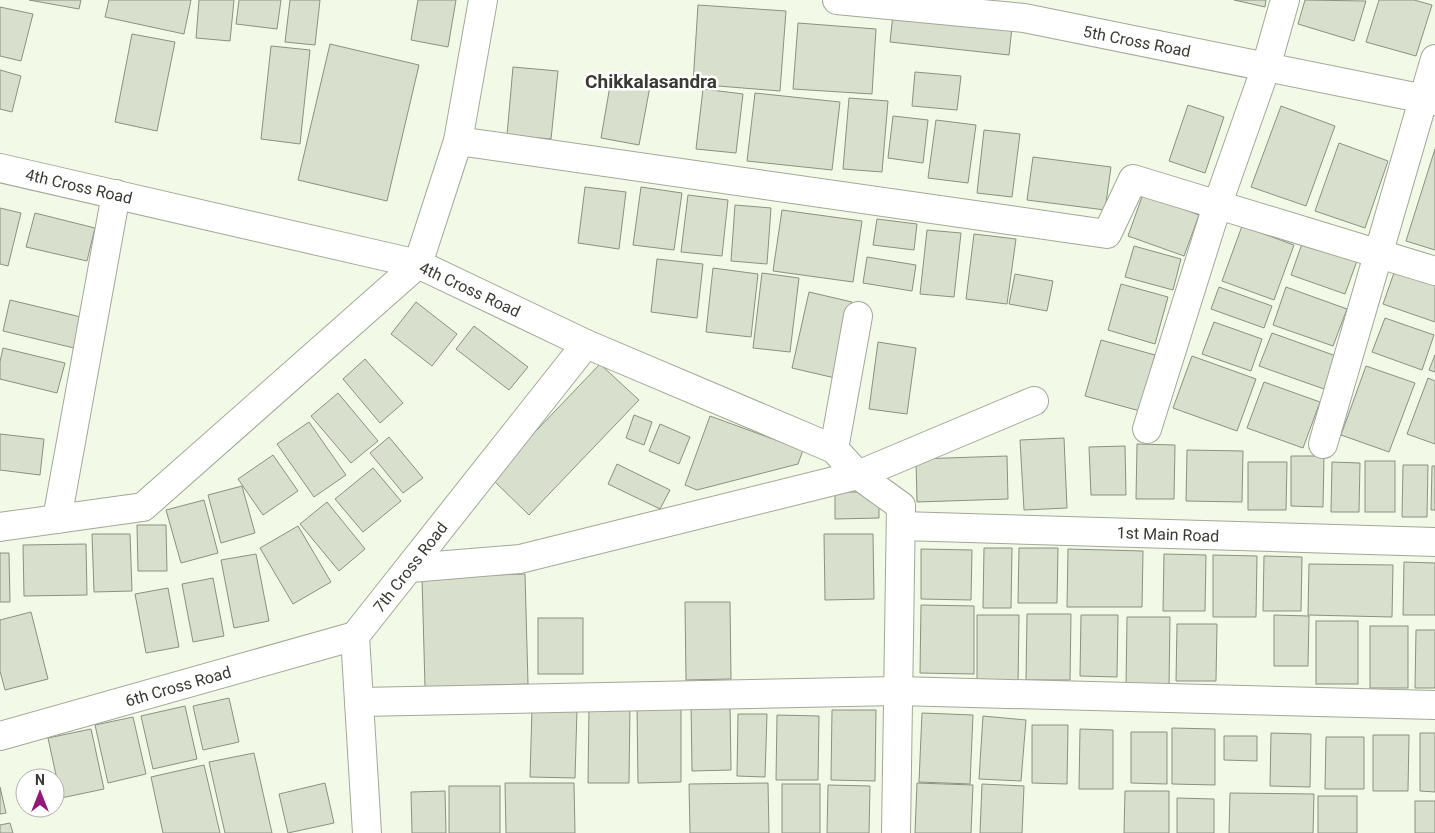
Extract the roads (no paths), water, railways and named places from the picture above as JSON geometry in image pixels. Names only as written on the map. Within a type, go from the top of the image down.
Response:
[{"type":"street","points":[[0,528],[144,507],[418,264],[458,140],[483,0]]},
{"type":"street","name":"5th Cross Road","points":[[837,0],[1027,9],[1266,67],[1429,100]]},
{"type":"street","points":[[1147,429],[1216,206],[1266,67],[1285,0]]},
{"type":"street","points":[[1323,444],[1378,255],[1429,100],[1435,59]]},
{"type":"street","points":[[458,140],[1107,234],[1132,179],[1435,271]]},
{"type":"street","name":"4th Cross Road","points":[[0,168],[418,264],[586,344],[834,449],[901,516]]},
{"type":"street","points":[[57,519],[116,194]]},
{"type":"street","points":[[834,449],[858,316]]},
{"type":"street","name":"7th Cross Road","points":[[355,636],[586,344]]},
{"type":"street","points":[[410,568],[520,559],[858,475],[1034,401]]},
{"type":"street","points":[[896,833],[901,516]]},
{"type":"street","name":"1st Main Road","points":[[901,516],[1435,542]]},
{"type":"street","points":[[355,636],[367,833]]},
{"type":"street","name":"6th Cross Road","points":[[0,736],[355,636]]},
{"type":"street","points":[[359,702],[897,691],[1435,705]]},
{"type":"district","name":"Chikkalasandra","points":[[651,81]]}]
